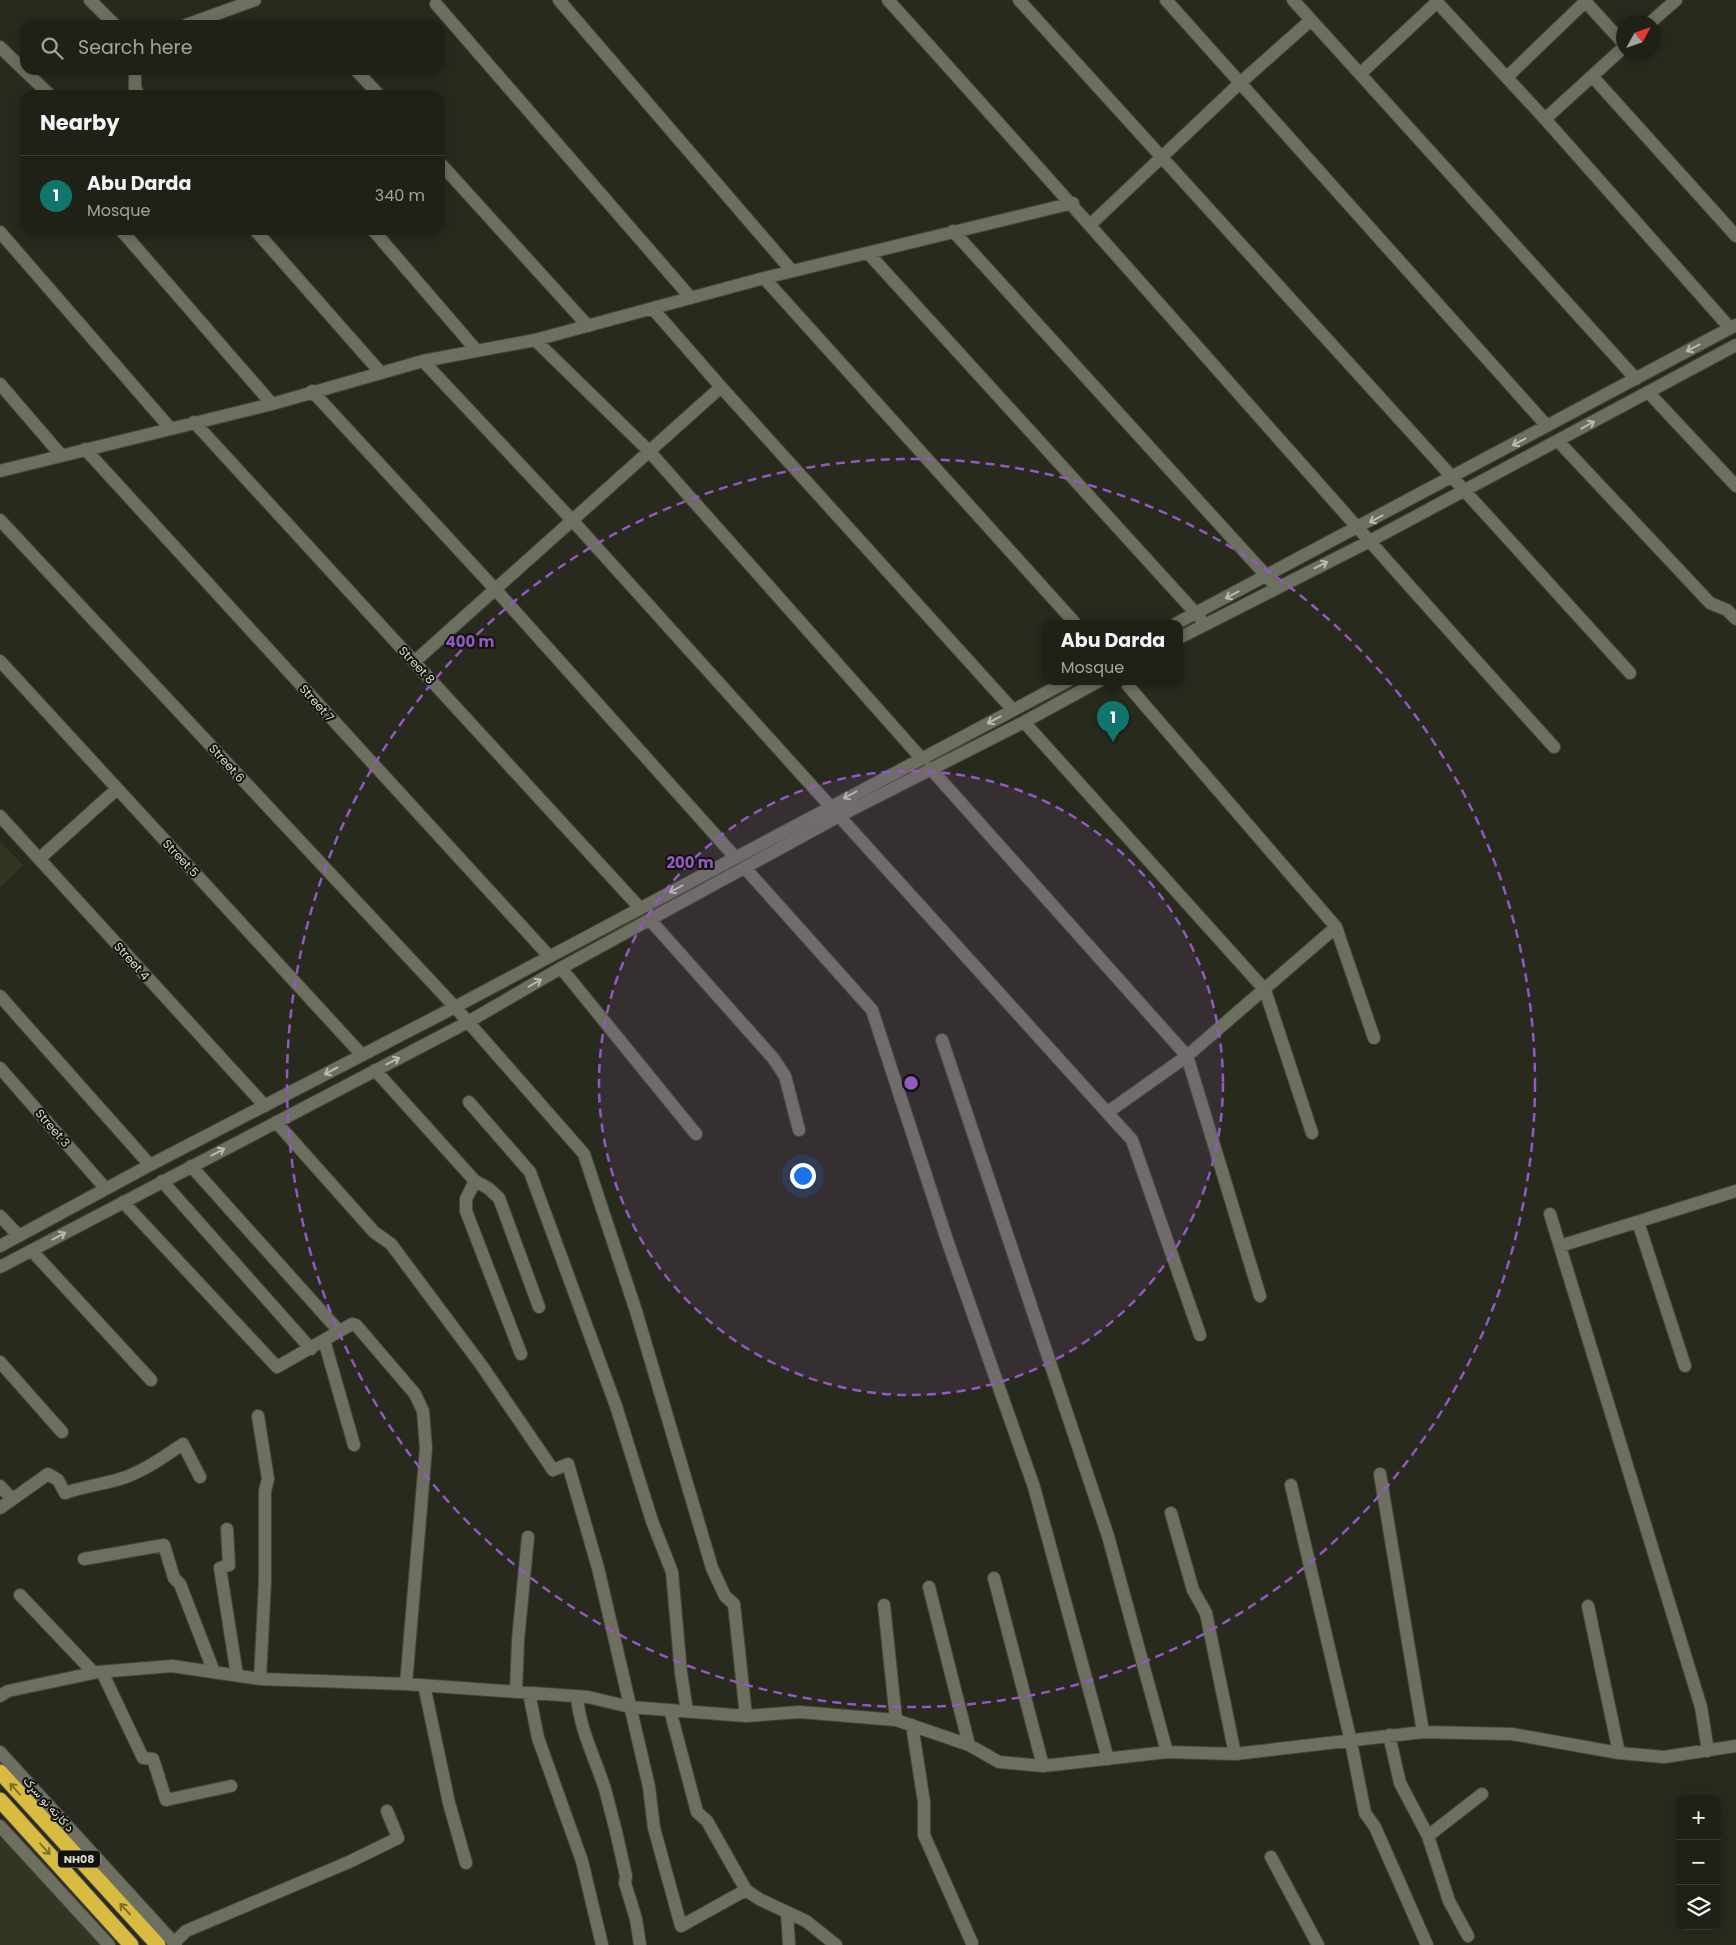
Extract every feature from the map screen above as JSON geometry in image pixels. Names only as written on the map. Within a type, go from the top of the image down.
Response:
[{"type":"highway","name":"د کارته نو سړک","points":[[0,1772],[158,1945]]},
{"type":"highway","name":"NH08","points":[[0,1800],[131,1945]]},
{"type":"street","points":[[90,0],[111,20]]},
{"type":"street","points":[[200,20],[255,0]]},
{"type":"street","points":[[559,0],[792,271]]},
{"type":"street","points":[[888,0],[1073,203],[1368,542],[1554,747]]},
{"type":"street","points":[[1019,0],[1465,489],[1630,673]]},
{"type":"street","points":[[1166,0],[1547,426]]},
{"type":"street","points":[[1293,0],[1636,379]]},
{"type":"street","points":[[1506,77],[1585,0],[1616,37]]},
{"type":"street","points":[[1659,15],[1676,0]]},
{"type":"street","points":[[1183,620],[1733,327],[1436,1],[1360,74]]},
{"type":"street","points":[[436,4],[691,298]]},
{"type":"street","points":[[1091,224],[1240,83],[1311,20]]},
{"type":"street","points":[[0,47],[20,66]]},
{"type":"street","points":[[1545,119],[1616,54]]},
{"type":"street","points":[[29,75],[45,90]]},
{"type":"street","points":[[135,75],[136,90]]},
{"type":"street","points":[[361,75],[374,90]]},
{"type":"street","points":[[1592,76],[1736,236]]},
{"type":"street","points":[[445,169],[588,326]]},
{"type":"street","points":[[0,471],[272,404],[312,391],[424,361],[535,340],[764,278],[1073,203]]},
{"type":"street","points":[[953,231],[1277,588]]},
{"type":"street","points":[[0,232],[170,428]]},
{"type":"street","points":[[125,235],[272,404]]},
{"type":"street","points":[[259,235],[381,373]]},
{"type":"street","points":[[377,235],[477,351]]},
{"type":"street","points":[[868,253],[1206,624]]},
{"type":"street","points":[[764,278],[1072,620]]},
{"type":"street","points":[[653,309],[721,387],[1013,710]]},
{"type":"street","points":[[535,340],[649,451],[921,758]]},
{"type":"street","points":[[1183,636],[1368,542],[1736,345]]},
{"type":"street","points":[[424,361],[572,520],[1132,1140],[1200,1335]]},
{"type":"street","points":[[0,384],[61,456]]},
{"type":"street","points":[[414,662],[721,387]]},
{"type":"street","points":[[312,391],[495,589],[735,857]]},
{"type":"street","points":[[1648,392],[1736,486]]},
{"type":"street","name":"Street 8","points":[[194,422],[640,908]]},
{"type":"street","points":[[1558,441],[1710,604],[1727,610],[1736,619]]},
{"type":"street","name":"Street 7","points":[[85,449],[548,956]]},
{"type":"street","name":"Street 6","points":[[0,520],[455,1007],[584,1154],[636,1311],[712,1568],[724,1596],[734,1604],[746,1716]]},
{"type":"street","name":"Street 5","points":[[0,661],[362,1055]]},
{"type":"street","points":[[0,1267],[468,1022],[561,968],[745,868],[921,758],[1060,685]]},
{"type":"street","points":[[0,1246],[150,1164],[455,1007],[735,857],[930,768],[1024,722],[1092,685]]},
{"type":"street","points":[[1127,685],[1336,927],[1374,1038]]},
{"type":"street","points":[[1024,722],[1264,990],[1312,1133]]},
{"type":"street","points":[[930,768],[1187,1056],[1260,1296]]},
{"type":"street","points":[[39,859],[117,789]]},
{"type":"street","name":"Street 4","points":[[0,816],[265,1106]]},
{"type":"street","points":[[745,868],[872,1010],[947,1240],[1034,1487],[1108,1759]]},
{"type":"street","points":[[651,920],[772,1058],[785,1076],[799,1130]]},
{"type":"street","points":[[1108,1112],[1187,1056],[1336,927]]},
{"type":"street","points":[[561,968],[696,1134]]},
{"type":"street","points":[[0,996],[150,1164]]},
{"type":"street","points":[[942,1040],[1108,1536],[1167,1752]]},
{"type":"street","name":"Street 3","points":[[0,1068],[106,1188]]},
{"type":"street","points":[[375,1070],[475,1181],[488,1188],[499,1198],[539,1307]]},
{"type":"street","points":[[469,1102],[530,1172],[616,1406],[652,1520],[672,1572],[681,1673],[687,1711]]},
{"type":"street","points":[[276,1122],[374,1232],[391,1244],[482,1366],[553,1470],[568,1464],[598,1568],[649,1787],[654,1828],[681,1926],[746,1890]]},
{"type":"street","points":[[191,1166],[339,1331]]},
{"type":"street","points":[[162,1181],[311,1349]]},
{"type":"street","points":[[475,1181],[466,1199],[466,1211],[521,1354]]},
{"type":"street","points":[[1560,1246],[1736,1191]]},
{"type":"street","points":[[123,1202],[277,1367],[311,1349],[339,1331],[352,1324],[356,1324],[408,1383],[423,1411],[426,1448],[406,1684]]},
{"type":"street","points":[[1550,1214],[1701,1707],[1708,1751]]},
{"type":"street","points":[[0,1216],[19,1236]]},
{"type":"street","points":[[1638,1222],[1685,1366]]},
{"type":"street","points":[[32,1251],[151,1380]]},
{"type":"street","points":[[324,1340],[354,1445]]},
{"type":"street","points":[[0,1362],[62,1432]]},
{"type":"street","points":[[258,1416],[268,1479],[265,1491],[265,1581],[260,1679]]},
{"type":"street","points":[[0,1508],[48,1474],[58,1480],[65,1493],[84,1486],[125,1477],[150,1466],[183,1444],[200,1477]]},
{"type":"street","points":[[1380,1474],[1422,1732]]},
{"type":"street","points":[[1291,1485],[1351,1742],[1365,1813],[1374,1827],[1427,1945]]},
{"type":"street","points":[[0,1486],[12,1499]]},
{"type":"street","points":[[1171,1513],[1193,1590],[1206,1613],[1236,1754]]},
{"type":"street","points":[[227,1529],[229,1565],[220,1568],[237,1675]]},
{"type":"street","points":[[516,1692],[518,1640],[528,1537]]},
{"type":"street","points":[[84,1558],[164,1545],[174,1578],[180,1584],[214,1672]]},
{"type":"street","points":[[994,1578],[1043,1766]]},
{"type":"street","points":[[929,1587],[969,1745]]},
{"type":"street","points":[[20,1595],[98,1672],[143,1758],[153,1759],[166,1800],[231,1786]]},
{"type":"street","points":[[884,1604],[896,1720]]},
{"type":"street","points":[[1588,1606],[1619,1753]]},
{"type":"street","points":[[0,1696],[8,1692],[98,1672],[172,1666],[260,1679],[406,1684],[516,1692],[577,1697],[630,1707],[746,1716],[800,1712],[896,1720],[969,1745],[999,1762],[1043,1766],[1167,1752],[1236,1754],[1351,1742],[1389,1735],[1422,1732],[1512,1734],[1619,1753],[1664,1757],[1736,1746]]},
{"type":"street","points":[[424,1685],[449,1803],[466,1863]]},
{"type":"street","points":[[529,1693],[538,1738],[582,1861],[602,1945]]},
{"type":"street","points":[[577,1697],[581,1725],[605,1789],[620,1848],[625,1882],[636,1919],[640,1945]]},
{"type":"street","points":[[670,1710],[698,1812],[706,1821],[746,1890],[806,1921],[836,1945]]},
{"type":"street","points":[[912,1725],[924,1802],[924,1835],[972,1943]]},
{"type":"street","points":[[1389,1735],[1400,1783],[1428,1836],[1449,1901],[1468,1936]]},
{"type":"street","points":[[0,1752],[175,1944],[186,1931],[349,1862],[398,1838],[387,1811]]},
{"type":"street","points":[[1428,1836],[1482,1794]]},
{"type":"street","points":[[0,1826],[109,1945]]},
{"type":"street","points":[[1271,1857],[1318,1945]]},
{"type":"street","points":[[787,1912],[789,1945]]},
{"type":"shaded area","points":[[0,841],[23,865],[0,887]]},
{"type":"shaded area","points":[[0,1826],[109,1945],[0,1945]]},
{"type":"place","name":"Abu Darda","points":[[1113,742]]}]
